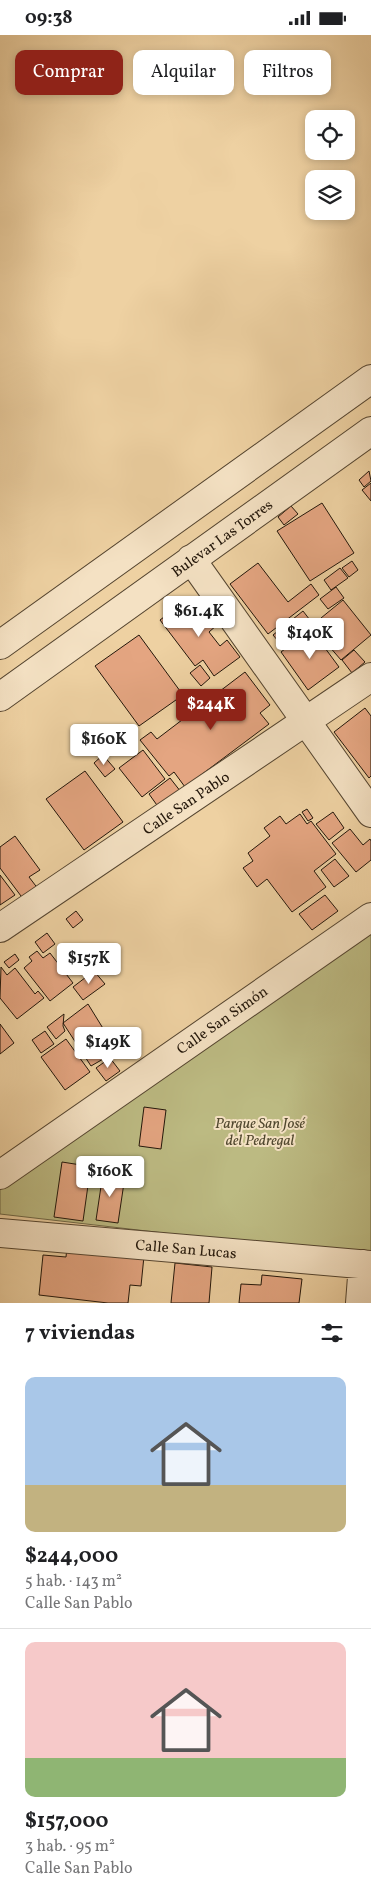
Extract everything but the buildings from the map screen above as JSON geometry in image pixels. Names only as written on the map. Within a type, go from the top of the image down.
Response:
[{"type":"street","points":[[0,645],[371,379]]},
{"type":"street","name":"Bulevar Las Torres","points":[[0,697],[371,431]]},
{"type":"street","points":[[192,559],[371,813]]},
{"type":"street","name":"Calle San Pablo","points":[[0,928],[371,677]]},
{"type":"street","name":"Calle San Simón","points":[[0,1175],[371,917]]},
{"type":"street","name":"Calle San Lucas","points":[[0,1233],[367,1265]]},
{"type":"street","points":[[360,1303],[367,1265]]},
{"type":"green space","name":"Parque San José del Pedregal","points":[[371,920],[371,1257],[0,1214],[0,1176]]}]
